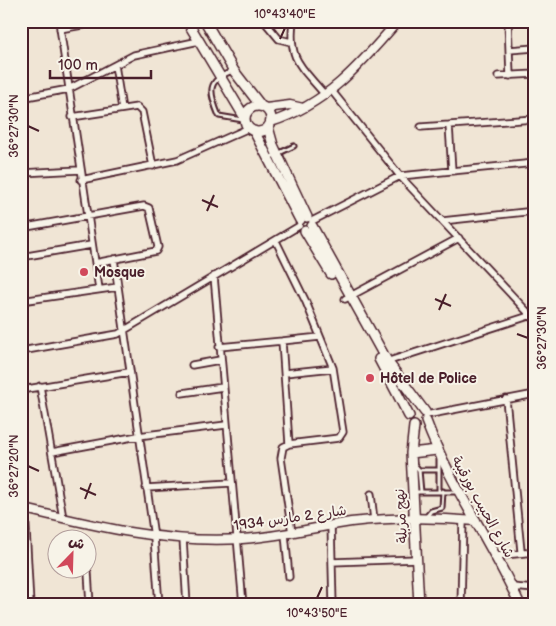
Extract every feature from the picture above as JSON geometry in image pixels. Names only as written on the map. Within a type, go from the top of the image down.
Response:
[{"type":"main road","points":[[187,21],[251,130],[273,156],[306,224],[385,362],[409,416],[414,426],[422,426],[426,416],[416,409],[409,416]]},
{"type":"main road","points":[[205,21],[234,71],[269,112],[273,156]]},
{"type":"main road","points":[[245,119],[252,107],[263,107]]},
{"type":"main road","points":[[251,130],[262,131],[269,125]]},
{"type":"main road","name":"شارع الحبيب بورقيبة","points":[[385,362],[426,416],[438,453],[512,587],[520,605]]},
{"type":"main road","name":"نهج مربلة","points":[[414,426],[411,457],[417,492],[415,516],[419,605]]},
{"type":"main road","points":[[411,457],[438,453]]},
{"type":"street","points":[[59,21],[81,180],[99,289]]},
{"type":"street","points":[[60,29],[105,21]]},
{"type":"street","points":[[264,21],[279,38],[291,42]]},
{"type":"street","points":[[293,21],[292,49],[299,64],[325,95]]},
{"type":"street","points":[[269,125],[292,116],[332,90],[361,63],[398,21]]},
{"type":"street","points":[[508,21],[510,76]]},
{"type":"street","points":[[21,58],[24,98],[69,89],[134,55],[199,41]]},
{"type":"street","points":[[509,50],[535,48]]},
{"type":"street","points":[[115,65],[122,109]]},
{"type":"street","points":[[498,76],[535,74]]},
{"type":"street","points":[[332,90],[400,176],[534,317],[385,362]]},
{"type":"street","points":[[263,107],[290,105],[303,108]]},
{"type":"street","points":[[72,117],[134,106],[142,112],[153,166]]},
{"type":"street","points":[[421,127],[535,118]]},
{"type":"street","points":[[449,125],[452,171]]},
{"type":"street","points":[[81,180],[153,166],[190,155],[251,130]]},
{"type":"street","points":[[21,351],[110,337],[124,331],[214,276],[306,224],[400,176],[535,163]]},
{"type":"street","points":[[21,173],[80,170]]},
{"type":"street","points":[[21,228],[144,206],[149,208],[158,247],[156,251],[95,262]]},
{"type":"street","points":[[442,221],[535,211]]},
{"type":"street","points":[[348,298],[459,238]]},
{"type":"street","points":[[276,241],[333,368],[342,435],[339,438],[289,444],[283,447],[281,458],[288,533],[289,577]]},
{"type":"street","points":[[21,257],[92,245]]},
{"type":"street","points":[[114,260],[154,537],[159,605]]},
{"type":"street","points":[[214,276],[243,605]]},
{"type":"street","points":[[21,301],[118,286]]},
{"type":"street","points":[[220,347],[320,337]]},
{"type":"street","points":[[282,341],[289,444]]},
{"type":"street","points":[[192,365],[220,360]]},
{"type":"street","points":[[285,373],[333,368]]},
{"type":"street","points":[[21,390],[130,372]]},
{"type":"street","points":[[40,386],[63,518]]},
{"type":"street","points":[[182,394],[223,387]]},
{"type":"street","points":[[426,416],[535,394]]},
{"type":"street","points":[[506,399],[521,551]]},
{"type":"street","points":[[52,452],[138,436],[226,426]]},
{"type":"street","points":[[146,488],[231,483]]},
{"type":"street","points":[[371,494],[374,520]]},
{"type":"street","points":[[23,508],[30,605]]},
{"type":"street","name":"شارع 2 مارس 1934","points":[[23,508],[154,537],[183,539],[238,539],[288,533],[331,525],[415,516],[476,521]]},
{"type":"street","points":[[461,605],[463,520]]},
{"type":"street","points":[[331,525],[333,605]]},
{"type":"street","points":[[183,539],[187,605]]},
{"type":"street","points":[[495,556],[521,551],[535,552]]},
{"type":"street","points":[[332,562],[417,559]]},
{"type":"street","points":[[88,578],[90,605]]},
{"type":"street","points":[[512,587],[535,589]]},
{"type":"lane","points":[[234,71],[219,76],[213,83],[211,91],[218,114],[222,117],[245,119]]},
{"type":"lane","points":[[273,156],[294,146]]},
{"type":"lane","points":[[425,517],[431,511],[442,508],[437,470],[438,453]]},
{"type":"lane","points":[[411,457],[419,470],[417,492],[441,491],[460,493]]},
{"type":"lane","points":[[419,470],[437,470]]},
{"type":"place","name":"Mosque","points":[[84,272]]},
{"type":"place","name":"Hôtel de Police","points":[[370,378]]}]
